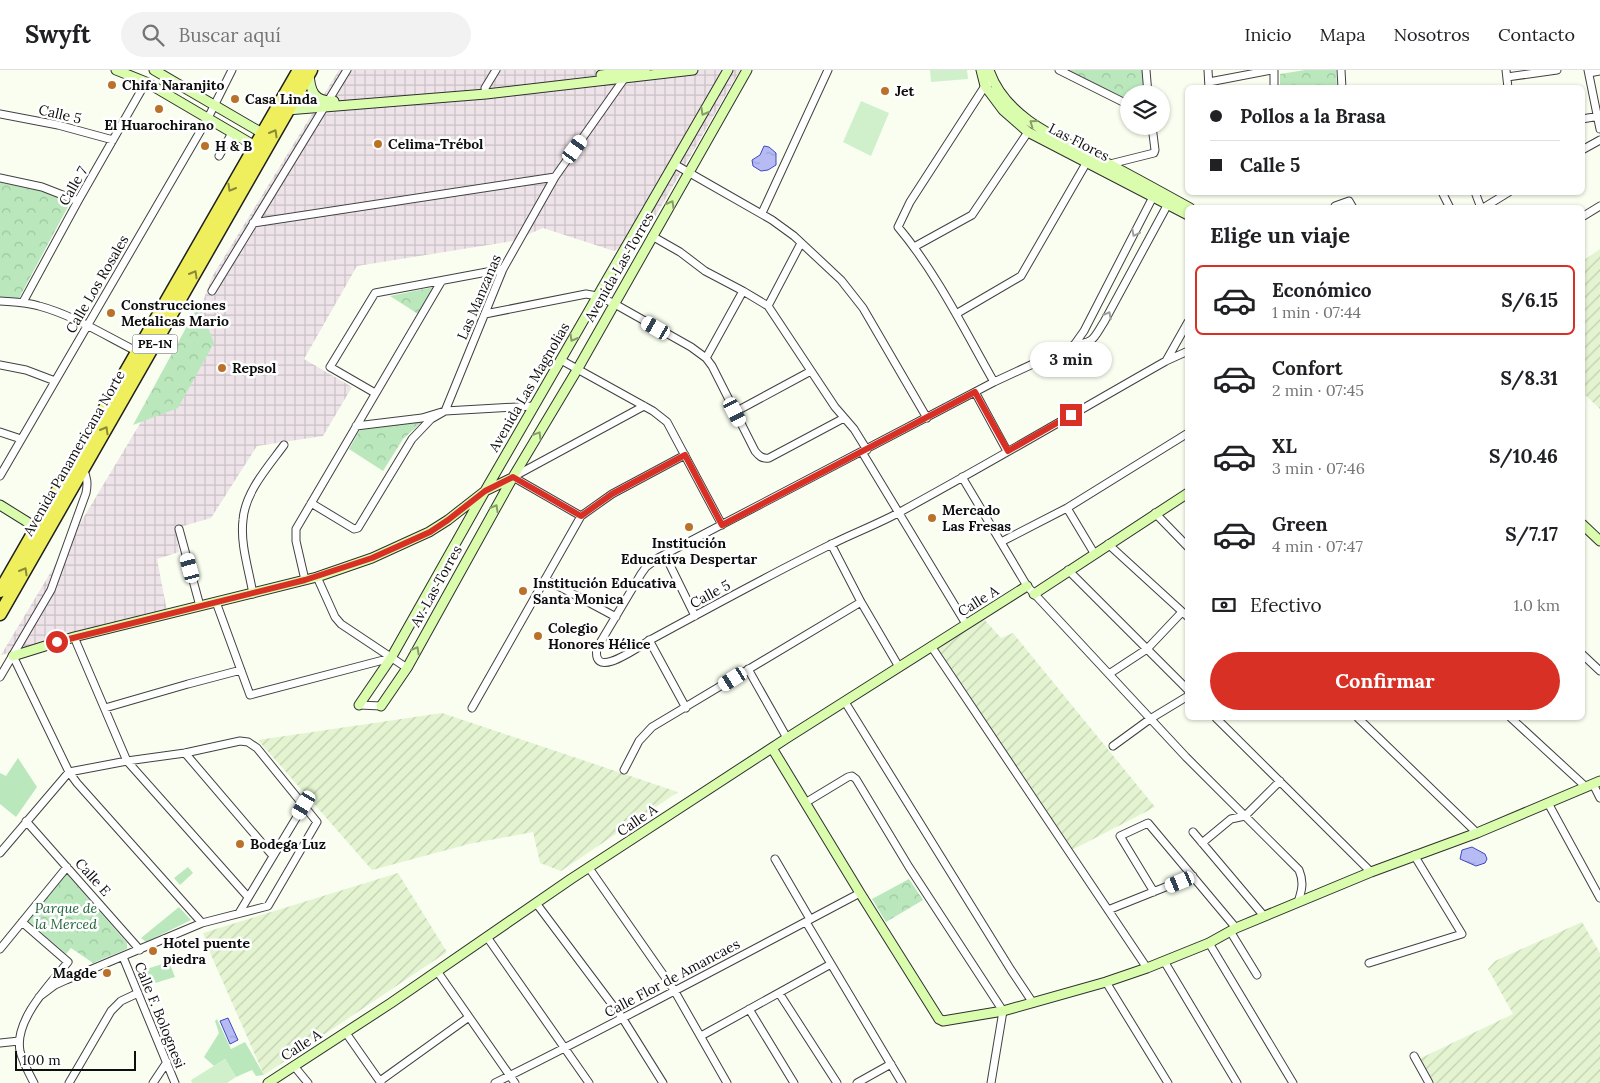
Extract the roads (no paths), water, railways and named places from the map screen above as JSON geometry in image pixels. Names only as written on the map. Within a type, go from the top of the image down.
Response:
[{"type":"highway","name":"Avenida Panamericana Norte","points":[[0,614],[287,110],[306,71]]},
{"type":"highway","name":"PE-1N","points":[[255,146],[262,133],[306,71]]},
{"type":"highway","name":"Avenida Panamericana Norte","points":[[0,591],[255,146]]},
{"type":"street","points":[[116,70],[146,82],[255,146]]},
{"type":"street","points":[[154,70],[262,133]]},
{"type":"street","name":"Calle Los Rosales","points":[[0,476],[208,118],[232,70]]},
{"type":"street","points":[[212,291],[347,70]]},
{"type":"street","points":[[486,91],[496,70]]},
{"type":"street","points":[[625,76],[645,70]]},
{"type":"street","points":[[287,110],[327,104],[486,91],[693,70]]},
{"type":"street","name":"Avenida Las Torres","points":[[597,296],[728,70]]},
{"type":"street","name":"Avenida Las Torres","points":[[513,477],[577,370],[613,303],[747,70]]},
{"type":"street","points":[[762,213],[828,70]]},
{"type":"street","name":"Las Flores","points":[[980,70],[1003,110],[1028,132],[1089,159],[1155,193],[1185,206]]},
{"type":"street","name":"Las Flores","points":[[989,70],[989,83],[1033,124],[1089,159],[1110,164],[1155,193]]},
{"type":"street","points":[[1059,70],[1120,100]]},
{"type":"street","points":[[1146,70],[1147,85]]},
{"type":"street","points":[[1208,70],[1209,85],[1273,70],[1274,85]]},
{"type":"street","points":[[1341,70],[1342,85]]},
{"type":"street","points":[[1506,74],[1557,70]]},
{"type":"street","points":[[306,71],[310,87],[316,96],[327,104]]},
{"type":"street","points":[[1600,71],[1589,72],[1600,129]]},
{"type":"street","name":"Las Manzanas","points":[[445,411],[503,269],[555,177],[625,76]]},
{"type":"street","name":"Calle 7","points":[[23,302],[146,82]]},
{"type":"street","points":[[989,83],[910,202],[898,227],[914,246],[956,314],[994,382]]},
{"type":"street","name":"Calle 5","points":[[0,114],[58,125],[113,140]]},
{"type":"street","points":[[1585,118],[1599,116]]},
{"type":"street","points":[[914,246],[972,215],[1028,132]]},
{"type":"street","points":[[219,156],[232,133]]},
{"type":"street","points":[[1110,164],[1154,153],[1153,135]]},
{"type":"street","points":[[1585,148],[1600,140]]},
{"type":"street","points":[[956,314],[1021,276],[1089,159]]},
{"type":"street","points":[[674,164],[762,213],[801,243],[841,280],[856,297],[927,418]]},
{"type":"street","points":[[253,223],[555,177]]},
{"type":"street","points":[[0,178],[42,187],[78,201]]},
{"type":"street","points":[[1074,345],[1084,331],[1155,193]]},
{"type":"street","points":[[1487,205],[1504,195]]},
{"type":"street","name":"Las Flores","points":[[1170,200],[1185,212]]},
{"type":"street","name":"Calle 5","points":[[1170,200],[1095,337],[1088,343],[1074,345],[994,382],[652,562],[641,574],[597,648],[597,656],[601,661],[611,663],[649,640],[831,544],[898,513],[1166,361],[1185,352]]},
{"type":"street","points":[[1338,205],[1349,201],[1351,205]]},
{"type":"street","points":[[1585,215],[1600,206]]},
{"type":"street","points":[[652,236],[680,252],[705,271],[768,306],[835,407],[854,429],[898,513],[966,624]]},
{"type":"street","points":[[768,306],[801,243]]},
{"type":"street","points":[[375,393],[330,367],[375,294],[503,269]]},
{"type":"street","points":[[305,580],[295,536],[296,530],[441,282]]},
{"type":"street","points":[[706,358],[743,291]]},
{"type":"street","points":[[485,314],[586,294],[597,296],[613,303],[691,347],[706,358],[712,366],[755,451],[759,456],[766,459],[844,418]]},
{"type":"street","name":"Avenida Las Magnolias","points":[[485,491],[597,296]]},
{"type":"street","points":[[0,301],[23,302],[40,306],[88,326],[138,352]]},
{"type":"street","points":[[1166,361],[1185,327]]},
{"type":"street","points":[[561,360],[658,414],[667,422],[722,525]]},
{"type":"street","points":[[0,365],[26,370],[55,381]]},
{"type":"street","points":[[735,412],[811,371]]},
{"type":"street","points":[[975,392],[1008,451]]},
{"type":"street","points":[[356,426],[422,418],[445,411],[534,406]]},
{"type":"street","points":[[513,477],[644,406]]},
{"type":"street","points":[[311,503],[356,529],[358,528],[412,439],[431,419],[445,411]]},
{"type":"street","points":[[0,432],[21,439]]},
{"type":"street","points":[[1001,542],[1067,508],[1185,435]]},
{"type":"street","points":[[253,594],[242,537],[243,518],[247,503],[257,483],[284,445]]},
{"type":"street","points":[[472,708],[581,516],[612,494],[685,455]]},
{"type":"street","points":[[0,677],[51,590],[88,486],[87,477],[83,469]]},
{"type":"street","points":[[513,477],[581,516]]},
{"type":"street","name":"Avenida Las Magnolias","points":[[13,656],[74,637],[318,577],[372,558],[430,532],[485,491],[513,477]]},
{"type":"street","name":"Av. Las Torres","points":[[381,706],[406,668],[513,477]]},
{"type":"street","points":[[962,477],[1026,586],[1150,719],[1298,870],[1302,878],[1302,890],[1298,902]]},
{"type":"street","name":"Av. Las Torres","points":[[359,705],[391,658],[485,491]]},
{"type":"street","points":[[1034,594],[1154,513],[1185,495]]},
{"type":"street","points":[[0,505],[37,528]]},
{"type":"street","points":[[1067,508],[1094,554]]},
{"type":"street","points":[[1154,513],[1185,544]]},
{"type":"street","points":[[1585,526],[1599,538]]},
{"type":"street","points":[[179,529],[200,606]]},
{"type":"street","points":[[831,544],[898,667]]},
{"type":"street","points":[[1108,544],[1185,614],[1147,649],[1109,674]]},
{"type":"street","points":[[665,555],[695,616]]},
{"type":"street","points":[[1068,570],[1185,687]]},
{"type":"street","points":[[318,577],[335,617],[341,624],[406,668]]},
{"type":"street","points":[[545,579],[616,617]]},
{"type":"street","name":"Calle A","points":[[268,1083],[346,1033],[536,903],[787,738],[1026,586]]},
{"type":"street","points":[[216,602],[250,695],[391,658]]},
{"type":"street","points":[[624,770],[639,741],[647,731],[861,602]]},
{"type":"street","points":[[74,637],[127,761],[248,897]]},
{"type":"street","points":[[649,640],[686,708]]},
{"type":"street","points":[[931,646],[1147,968]]},
{"type":"street","points":[[13,656],[69,772],[202,923]]},
{"type":"street","points":[[1585,657],[1600,671]]},
{"type":"street","points":[[748,669],[787,738]]},
{"type":"street","points":[[105,708],[241,670]]},
{"type":"street","points":[[1112,746],[1150,719],[1185,698]]},
{"type":"street","points":[[846,702],[1032,1003]]},
{"type":"street","points":[[359,705],[381,706]]},
{"type":"street","points":[[1218,720],[1372,872]]},
{"type":"street","points":[[1360,720],[1477,833]]},
{"type":"street","points":[[1513,720],[1593,784],[1600,798]]},
{"type":"street","points":[[0,853],[69,772],[185,753],[240,741],[248,742],[257,748],[317,822],[268,906],[202,923],[66,980],[55,985],[39,997]]},
{"type":"street","points":[[772,748],[860,893],[943,1021],[1003,1011],[1106,982],[1164,962],[1209,943],[1233,929],[1264,916],[1414,855],[1477,833],[1593,784]]},
{"type":"street","points":[[185,753],[273,856]]},
{"type":"street","points":[[805,803],[848,777],[852,776],[856,779],[909,866],[1003,1011],[991,1083]]},
{"type":"street","points":[[1202,843],[1231,819],[1245,816],[1280,781]]},
{"type":"street","points":[[1548,803],[1600,898]]},
{"type":"street","points":[[239,913],[304,805]]},
{"type":"street","name":"Calle E","points":[[26,821],[140,950]]},
{"type":"street","points":[[1154,892],[1120,836],[1148,823],[1193,876],[1233,929],[1257,975]]},
{"type":"street","points":[[1193,832],[1264,916]]},
{"type":"street","points":[[1369,964],[1462,934],[1414,855]]},
{"type":"street","points":[[775,859],[831,964],[902,1083]]},
{"type":"street","points":[[0,949],[68,867]]},
{"type":"street","points":[[589,868],[674,990],[728,1083]]},
{"type":"street","points":[[1108,910],[1193,876]]},
{"type":"street","name":"Calle Flor de Amancaes","points":[[495,1083],[623,1019],[674,990],[860,893]]},
{"type":"street","points":[[536,903],[623,1019],[663,1083]]},
{"type":"street","points":[[22,922],[68,962],[39,997],[24,1025],[19,1041],[23,1060],[34,1083]]},
{"type":"street","points":[[487,937],[589,1083]]},
{"type":"street","points":[[1209,943],[1293,1083]]},
{"type":"street","name":"Calle F. Bolognesi","points":[[123,957],[175,1083]]},
{"type":"street","points":[[1164,962],[1237,1083]]},
{"type":"street","points":[[701,1036],[831,964]]},
{"type":"street","points":[[437,971],[515,1083]]},
{"type":"street","points":[[1106,982],[1168,1083]]},
{"type":"street","points":[[69,1083],[111,1011],[120,1001],[138,993]]},
{"type":"street","points":[[780,993],[837,1083]]},
{"type":"street","points":[[749,1010],[794,1083]]},
{"type":"street","points":[[346,1033],[381,1082],[470,1017]]},
{"type":"street","points":[[0,1043],[19,1041]]},
{"type":"street","points":[[1414,1056],[1429,1083]]},
{"type":"street","points":[[153,1083],[166,1062]]},
{"type":"street","points":[[857,1083],[891,1064]]},
{"type":"street","points":[[294,1066],[308,1083]]},
{"type":"water","points":[[764,146],[769,147],[776,153],[776,165],[768,170],[761,171],[753,166],[752,160],[760,155]]},
{"type":"water","points":[[1472,847],[1485,854],[1487,859],[1485,863],[1476,866],[1460,859],[1462,850]]},
{"type":"water","points":[[228,1018],[238,1040],[230,1044],[220,1021]]},
{"type":"place","name":"Chifa Naranjito","points":[[112,85]]},
{"type":"place","name":"Jet","points":[[885,91]]},
{"type":"place","name":"Casa Linda","points":[[235,99]]},
{"type":"place","name":"El Huarochirano","points":[[159,109]]},
{"type":"place","name":"Celima-Trébol","points":[[378,144]]},
{"type":"place","name":"H & B","points":[[205,146]]},
{"type":"place","name":"Construcciones Metalicas Mario","points":[[111,313]]},
{"type":"place","name":"Repsol","points":[[222,368]]},
{"type":"place","name":"Mercado Las Fresas","points":[[932,518]]},
{"type":"place","name":"Institución Educativa Despertar","points":[[689,527]]},
{"type":"place","name":"Institución Educativa Santa Monica","points":[[523,591]]},
{"type":"place","name":"Colegio Honores Hélice","points":[[538,636]]},
{"type":"place","name":"Bodega Luz","points":[[240,844]]},
{"type":"place","name":"Hotel puente piedra","points":[[153,951]]},
{"type":"place","name":"Magde","points":[[107,973]]},
{"type":"park label","name":"Parque de la Merced","points":[[66,916]]}]
